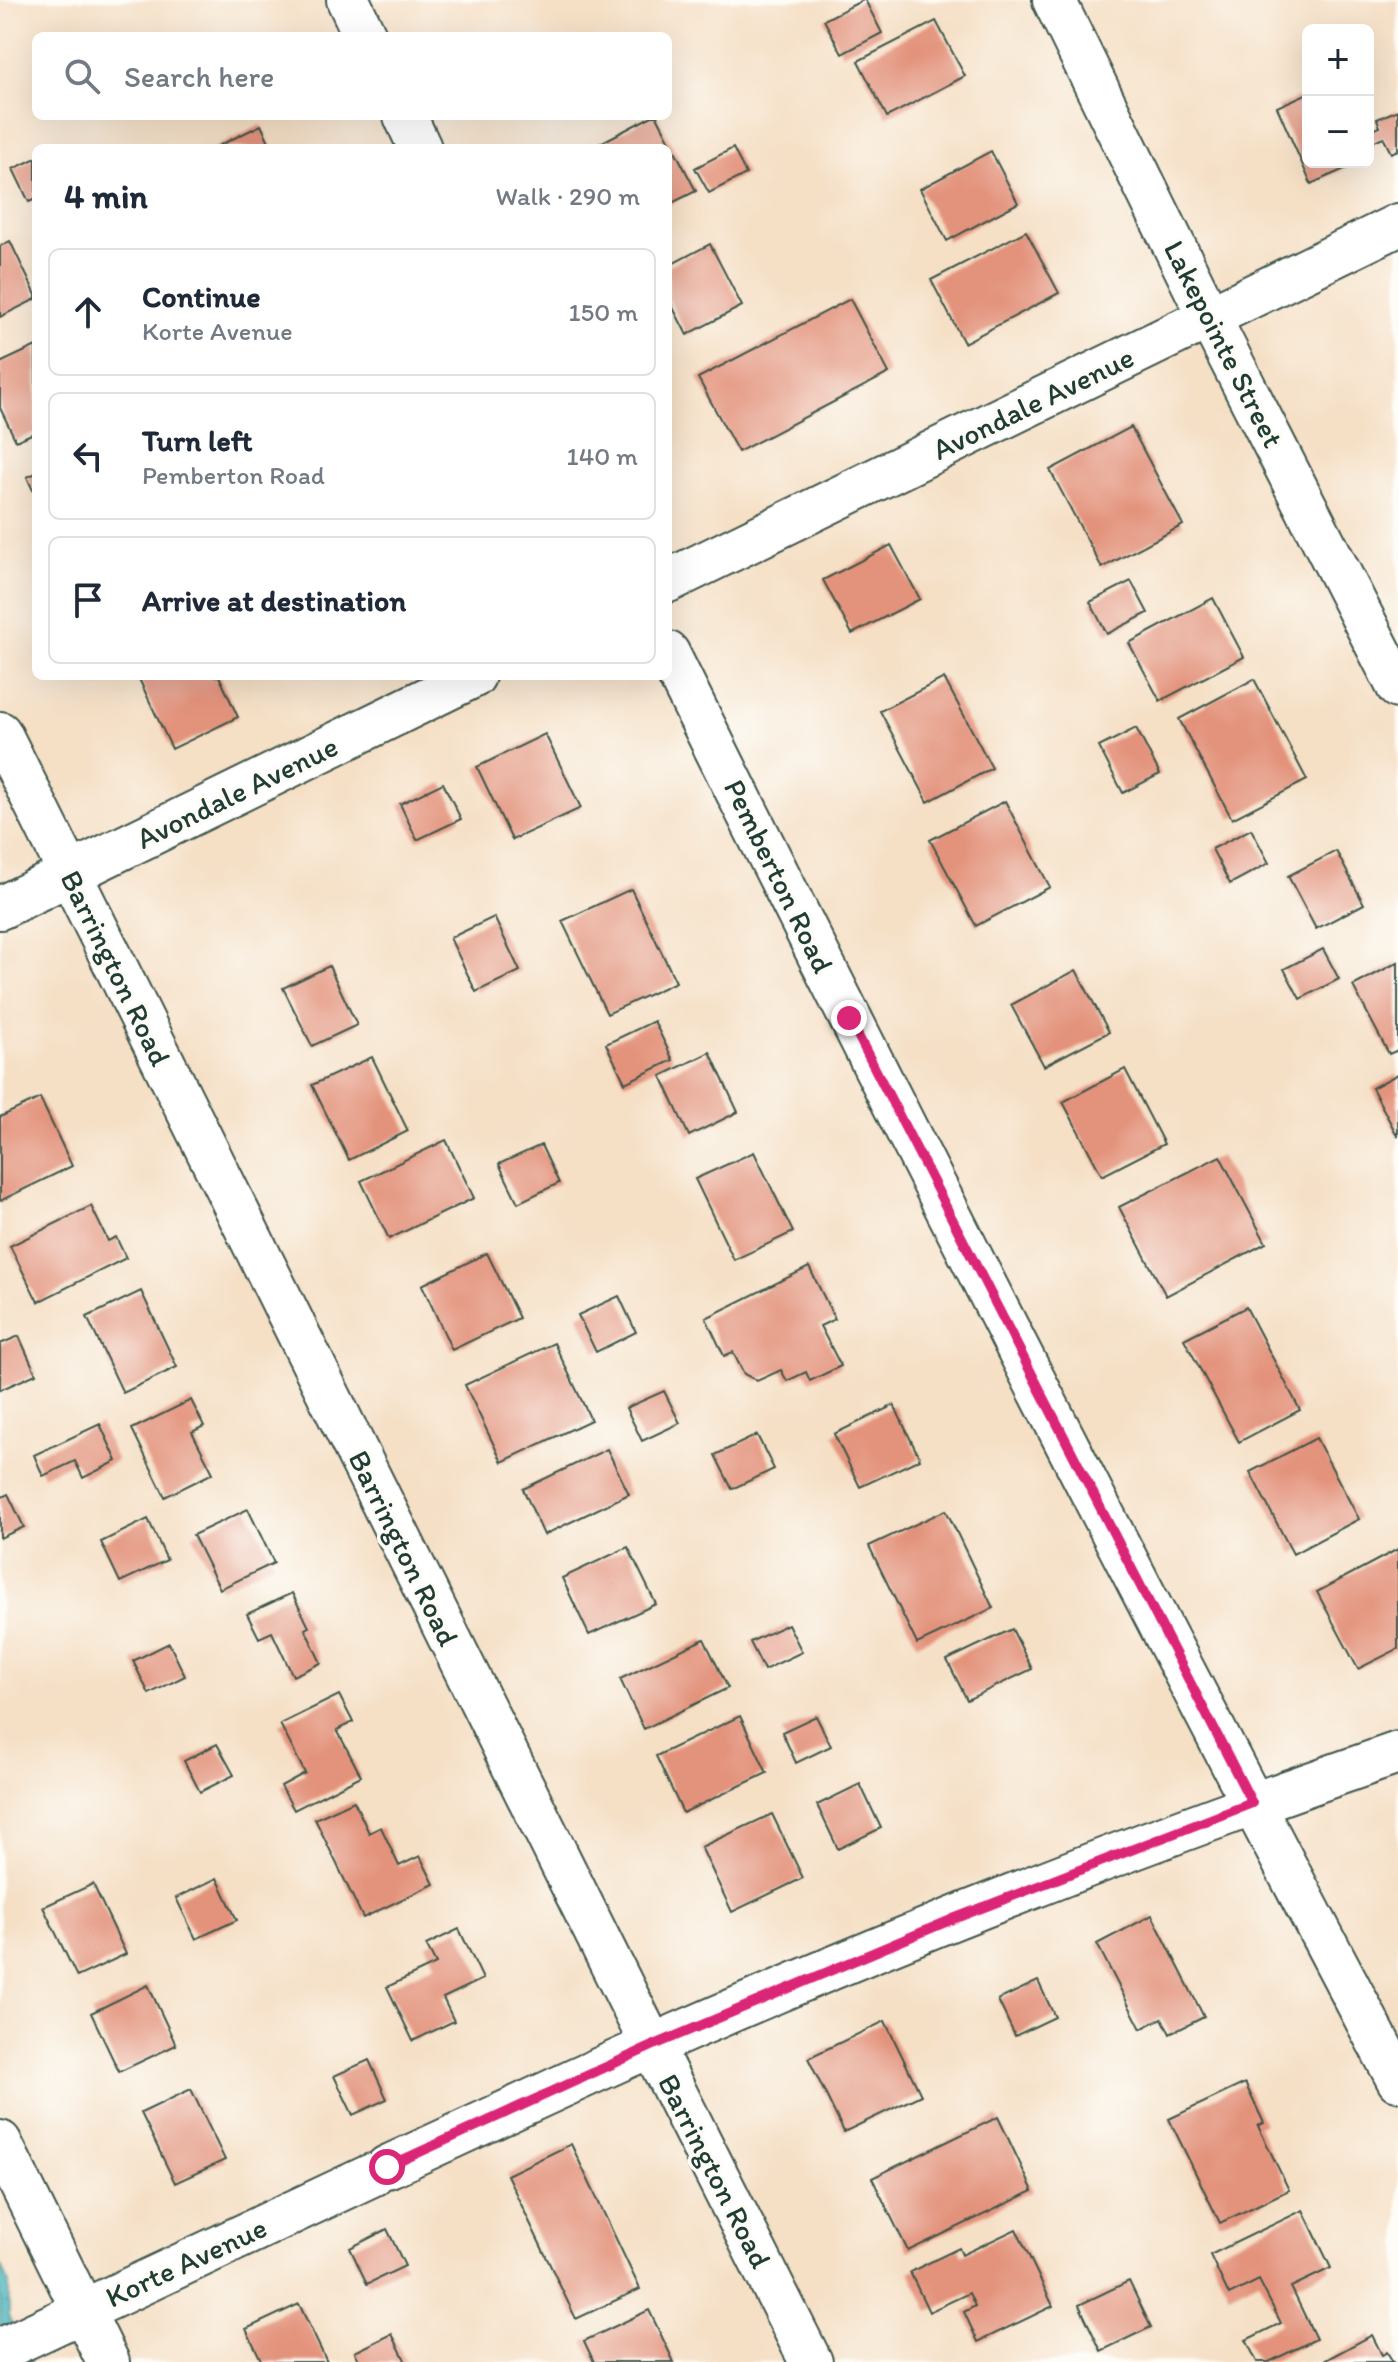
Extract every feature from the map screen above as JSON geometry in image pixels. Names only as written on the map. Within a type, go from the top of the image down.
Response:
[{"type":"street","points":[[348,0],[363,32]]},
{"type":"street","name":"Lakepointe Street","points":[[1054,0],[1209,317],[1398,687]]},
{"type":"street","points":[[407,120],[418,144]]},
{"type":"street","name":"Avondale Avenue","points":[[672,579],[1398,225]]},
{"type":"street","name":"Pemberton Road","points":[[672,661],[849,1018],[1252,1803],[1398,2080]]},
{"type":"street","name":"Avondale Avenue","points":[[0,908],[466,680]]},
{"type":"street","name":"Barrington Road","points":[[0,733],[811,2362]]},
{"type":"street","name":"Korte Avenue","points":[[0,2350],[652,2046],[953,1919],[1252,1803],[1398,1753]]},
{"type":"street","points":[[0,2142],[72,2315],[108,2362]]},
{"type":"water","points":[[0,2265],[9,2283],[9,2316],[31,2362],[0,2362]]},
{"type":"building","points":[[863,0],[882,33],[842,54],[824,20]]},
{"type":"building","points":[[936,21],[965,76],[887,117],[858,61]]},
{"type":"building","points":[[1302,96],[1302,164],[1277,107]]},
{"type":"building","points":[[1398,110],[1398,150],[1391,153],[1383,137],[1374,141],[1374,130],[1380,127],[1377,119]]},
{"type":"building","points":[[644,120],[659,120],[672,144],[599,144]]},
{"type":"building","points":[[261,125],[270,144],[222,144]]},
{"type":"building","points":[[672,145],[696,191],[672,203]]},
{"type":"building","points":[[733,148],[746,174],[709,193],[695,168]]},
{"type":"building","points":[[991,151],[1018,203],[947,241],[920,189]]},
{"type":"building","points":[[32,160],[32,201],[29,202],[13,169]]},
{"type":"building","points":[[1304,168],[1347,168],[1311,184]]},
{"type":"building","points":[[1026,231],[1059,293],[964,343],[931,280]]},
{"type":"building","points":[[10,241],[32,287],[32,301],[0,317],[0,246]]},
{"type":"building","points":[[710,244],[742,306],[687,335],[672,306],[672,264]]},
{"type":"building","points":[[850,299],[889,373],[738,452],[698,378]]},
{"type":"building","points":[[32,348],[32,434],[16,441],[0,408],[0,363]]},
{"type":"building","points":[[1131,427],[1183,525],[1102,568],[1050,470]]},
{"type":"building","points":[[891,545],[920,599],[852,634],[823,580]]},
{"type":"building","points":[[1131,581],[1148,613],[1107,634],[1090,602]]},
{"type":"building","points":[[1213,598],[1244,657],[1160,701],[1129,643]]},
{"type":"building","points":[[944,678],[992,768],[928,802],[880,711]]},
{"type":"building","points":[[1254,679],[1307,780],[1232,819],[1179,719]]},
{"type":"building","points":[[139,680],[221,680],[238,717],[172,749]]},
{"type":"building","points":[[1136,728],[1160,774],[1123,793],[1099,747]]},
{"type":"building","points":[[545,734],[581,808],[512,840],[477,767]]},
{"type":"building","points":[[443,783],[461,819],[417,840],[400,804]]},
{"type":"building","points":[[1005,801],[1050,887],[976,926],[930,840]]},
{"type":"building","points":[[1251,829],[1269,863],[1230,884],[1212,849]]},
{"type":"building","points":[[1336,851],[1364,904],[1316,929],[1288,876]]},
{"type":"building","points":[[631,889],[676,982],[607,1014],[562,921]]},
{"type":"building","points":[[494,917],[520,971],[476,992],[450,938]]},
{"type":"building","points":[[1323,949],[1339,979],[1300,999],[1284,969]]},
{"type":"building","points":[[1398,962],[1398,1050],[1389,1054],[1353,986]]},
{"type":"building","points":[[329,966],[357,1025],[312,1046],[283,988]]},
{"type":"building","points":[[1076,970],[1109,1032],[1044,1066],[1011,1005]]},
{"type":"building","points":[[654,1021],[673,1060],[625,1083],[606,1044]]},
{"type":"building","points":[[710,1052],[738,1112],[689,1136],[661,1076]]},
{"type":"building","points":[[372,1057],[408,1131],[349,1160],[312,1085]]},
{"type":"building","points":[[1125,1069],[1164,1144],[1102,1176],[1063,1102]]},
{"type":"building","points":[[1398,1074],[1398,1137],[1372,1088]]},
{"type":"building","points":[[40,1098],[72,1166],[0,1201],[0,1117]]},
{"type":"building","points":[[446,1140],[474,1198],[389,1239],[361,1181]]},
{"type":"building","points":[[541,1145],[559,1183],[518,1203],[499,1164]]},
{"type":"building","points":[[754,1152],[793,1232],[734,1260],[695,1179]]},
{"type":"building","points":[[1220,1156],[1266,1243],[1166,1296],[1119,1207]]},
{"type":"building","points":[[91,1206],[108,1241],[116,1237],[126,1258],[38,1302],[10,1246]]},
{"type":"building","points":[[487,1253],[519,1318],[452,1350],[422,1285]]},
{"type":"building","points":[[809,1267],[835,1319],[820,1326],[841,1366],[810,1381],[806,1372],[787,1381],[781,1370],[757,1381],[744,1374],[733,1352],[724,1356],[706,1318]]},
{"type":"building","points":[[141,1291],[177,1367],[123,1393],[87,1317]]},
{"type":"building","points":[[619,1296],[636,1332],[596,1352],[578,1315]]},
{"type":"building","points":[[1246,1307],[1300,1410],[1239,1442],[1184,1339]]},
{"type":"building","points":[[19,1336],[36,1374],[0,1390],[0,1344]]},
{"type":"building","points":[[554,1343],[591,1420],[502,1462],[465,1385]]},
{"type":"building","points":[[664,1391],[680,1423],[642,1441],[626,1408]]},
{"type":"building","points":[[191,1400],[204,1426],[192,1432],[213,1473],[165,1497],[132,1429]]},
{"type":"building","points":[[894,1405],[920,1459],[860,1487],[834,1434]]},
{"type":"building","points":[[100,1424],[117,1461],[83,1478],[75,1461],[43,1476],[34,1455]]},
{"type":"building","points":[[757,1435],[774,1469],[732,1489],[715,1455]]},
{"type":"building","points":[[1316,1438],[1359,1519],[1293,1554],[1250,1472]]},
{"type":"building","points":[[607,1449],[629,1494],[544,1535],[523,1489]]},
{"type":"building","points":[[8,1494],[24,1527],[0,1538],[0,1498]]},
{"type":"building","points":[[248,1509],[274,1563],[220,1589],[193,1535]]},
{"type":"building","points":[[946,1510],[993,1608],[917,1644],[869,1546]]},
{"type":"building","points":[[148,1519],[167,1560],[120,1582],[101,1542]]},
{"type":"building","points":[[628,1547],[656,1604],[589,1635],[562,1578]]},
{"type":"building","points":[[1398,1549],[1398,1649],[1358,1669],[1317,1592]]},
{"type":"building","points":[[292,1593],[309,1627],[305,1629],[321,1663],[293,1676],[272,1632],[259,1638],[247,1614]]},
{"type":"building","points":[[788,1624],[802,1652],[764,1670],[750,1642]]},
{"type":"building","points":[[1012,1629],[1032,1669],[967,1700],[947,1660]]},
{"type":"building","points":[[704,1639],[728,1688],[644,1729],[620,1679]]},
{"type":"building","points":[[169,1643],[185,1676],[149,1694],[133,1661]]},
{"type":"building","points":[[339,1695],[353,1722],[337,1730],[361,1776],[294,1810],[281,1786],[305,1773],[280,1724]]},
{"type":"building","points":[[740,1716],[767,1773],[683,1813],[656,1756]]},
{"type":"building","points":[[816,1716],[831,1746],[796,1763],[782,1732]]},
{"type":"building","points":[[217,1744],[234,1775],[200,1792],[184,1761]]},
{"type":"building","points":[[860,1784],[881,1828],[838,1849],[817,1805]]},
{"type":"building","points":[[354,1801],[369,1833],[381,1827],[399,1866],[420,1856],[434,1884],[363,1918],[315,1819]]},
{"type":"building","points":[[772,1814],[803,1878],[732,1912],[701,1847]]},
{"type":"building","points":[[217,1878],[237,1920],[196,1939],[176,1898]]},
{"type":"building","points":[[93,1884],[126,1954],[77,1977],[43,1907]]},
{"type":"building","points":[[1152,1915],[1204,2017],[1170,2034],[1162,2018],[1141,2029],[1097,1944]]},
{"type":"building","points":[[459,1929],[483,1979],[443,1998],[454,2021],[413,2041],[387,1987],[436,1964],[426,1945]]},
{"type":"building","points":[[1038,1981],[1055,2017],[1015,2036],[998,2000]]},
{"type":"building","points":[[148,1985],[176,2045],[119,2072],[91,2013]]},
{"type":"building","points":[[885,2021],[921,2095],[844,2132],[808,2058]]},
{"type":"building","points":[[369,2060],[387,2099],[353,2115],[334,2076]]},
{"type":"building","points":[[1245,2083],[1264,2123],[1258,2126],[1289,2190],[1220,2223],[1169,2119]]},
{"type":"building","points":[[191,2089],[225,2160],[175,2183],[141,2113]]},
{"type":"building","points":[[998,2117],[1033,2191],[908,2251],[872,2178]]},
{"type":"building","points":[[571,2144],[640,2289],[576,2319],[507,2175]]},
{"type":"building","points":[[1303,2210],[1331,2268],[1291,2287],[1316,2339],[1269,2362],[1257,2362],[1246,2340],[1281,2323],[1259,2280],[1229,2295],[1210,2255]]},
{"type":"building","points":[[387,2229],[405,2266],[367,2284],[350,2248]]},
{"type":"building","points":[[1016,2229],[1053,2306],[978,2342],[964,2312],[975,2306],[969,2293],[929,2312],[910,2272],[959,2248],[962,2255]]},
{"type":"building","points":[[1129,2281],[1151,2327],[1101,2351],[1079,2305]]},
{"type":"building","points":[[299,2304],[327,2362],[262,2362],[246,2329]]},
{"type":"building","points":[[649,2310],[674,2362],[594,2362],[584,2341]]},
{"type":"building","points":[[392,2334],[406,2362],[360,2362],[355,2352]]},
{"type":"building","points":[[1372,2335],[1382,2355],[1387,2352],[1393,2362],[1322,2362]]},
{"type":"route","points":[[387,2167],[652,2046],[953,1919],[1252,1803],[849,1018]]}]
